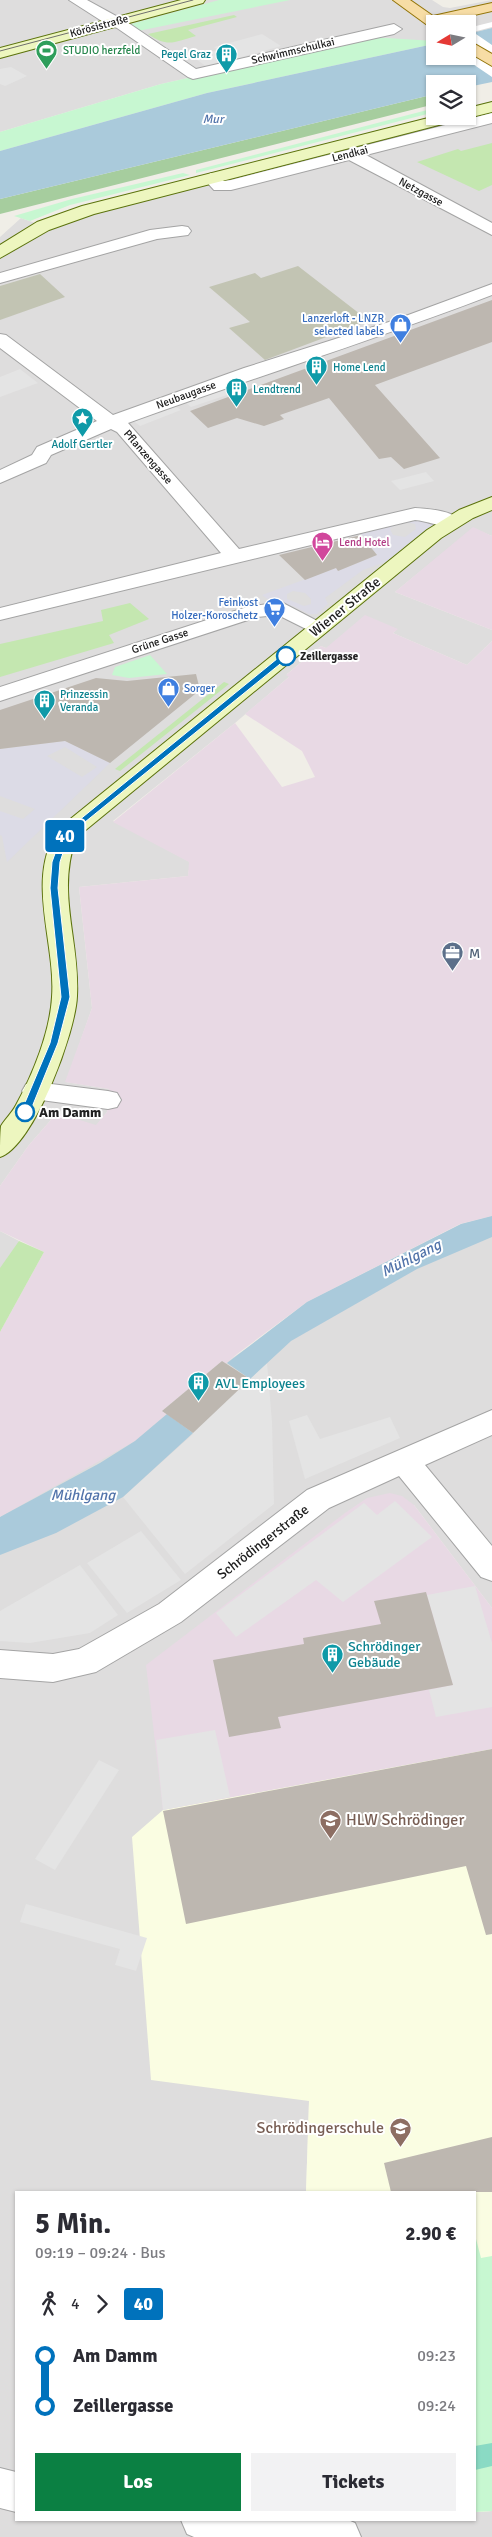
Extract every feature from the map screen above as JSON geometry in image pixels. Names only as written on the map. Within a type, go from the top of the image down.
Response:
[{"type":"main road","name":"Körösistraße","points":[[0,53],[198,0]]},
{"type":"main road","points":[[400,0],[426,18]]},
{"type":"main road","points":[[462,15],[492,7]]},
{"type":"main road","points":[[476,51],[492,61]]},
{"type":"main road","points":[[476,111],[492,107]]},
{"type":"main road","name":"Lendkai","points":[[0,253],[43,226],[66,218],[211,178],[426,124]]},
{"type":"main road","name":"Wiener Straße","points":[[0,1147],[25,1112],[35,1091],[54,1043],[65,997],[54,888],[56,862],[66,834],[434,534],[469,512],[492,503]]},
{"type":"street","points":[[76,0],[114,22]]},
{"type":"street","name":"Schwimmschulkai","points":[[114,22],[122,25],[193,74],[394,29]]},
{"type":"street","name":"Lendkai","points":[[211,178],[220,186],[225,186],[492,118]]},
{"type":"street","name":"Netzgasse","points":[[351,154],[492,230]]},
{"type":"street","points":[[0,278],[156,234],[182,231]]},
{"type":"street","name":"Neubaugasse","points":[[0,477],[39,459],[44,451],[111,422],[251,372],[398,325],[492,289]]},
{"type":"street","name":"Pflanzengasse","points":[[0,339],[111,422],[124,428],[234,556]]},
{"type":"street","points":[[0,614],[234,556],[415,514],[435,516],[452,522]]},
{"type":"street","name":"Grüne Gasse","points":[[0,694],[254,610],[281,608],[318,629]]},
{"type":"street","points":[[35,1091],[108,1100]]},
{"type":"street","name":"Schrödingerstraße","points":[[0,1664],[53,1668],[85,1662],[170,1613],[318,1499],[492,1422]]},
{"type":"street","points":[[405,1462],[492,1568]]},
{"type":"street","points":[[0,2488],[15,2492]]},
{"type":"street","points":[[209,2521],[341,2537]]},
{"type":"shaded area","points":[[0,0],[432,0],[443,7],[450,8],[492,0],[492,28],[476,32],[476,15],[426,15],[426,42],[370,37],[161,84],[0,132]]},
{"type":"shaded area","points":[[262,34],[281,46],[207,67],[193,57],[218,50],[214,47]]},
{"type":"shaded area","points":[[11,67],[27,76],[5,86],[0,84],[0,69]]},
{"type":"shaded area","points":[[492,101],[492,536],[473,528],[395,592],[492,630],[492,641],[467,665],[393,633],[397,629],[326,648],[321,646],[287,674],[290,676],[235,723],[113,821],[190,862],[188,876],[79,887],[92,1008],[66,1082],[109,1089],[107,1112],[96,1126],[57,1113],[29,1145],[0,1186],[0,237],[21,218],[35,223],[78,207],[426,118],[426,125],[476,125],[476,106]]},
{"type":"shaded area","points":[[298,266],[369,321],[265,360],[229,328],[250,322],[209,287],[255,273],[261,278]]},
{"type":"shaded area","points":[[40,274],[65,297],[0,320],[0,286]]},
{"type":"shaded area","points":[[20,369],[38,383],[0,397],[0,377]]},
{"type":"shaded area","points":[[232,385],[239,391],[191,407],[184,401]]},
{"type":"shaded area","points":[[173,405],[181,410],[140,426],[132,420]]},
{"type":"shaded area","points":[[426,472],[434,481],[400,490],[391,481]]},
{"type":"shaded area","points":[[416,517],[434,526],[391,560],[363,570],[325,598],[328,604],[317,614],[309,614],[293,606],[273,603],[262,595],[336,568],[338,571],[377,555],[359,532]],"holes":[[[406,522],[415,524],[416,529],[405,537],[393,535],[390,529]],[[293,591],[305,593],[311,599],[311,604],[304,606],[287,599],[287,594]]]},
{"type":"shaded area","points":[[473,527],[492,536],[492,630],[395,592]]},
{"type":"shaded area","points":[[365,615],[398,629],[393,633],[467,665],[492,641],[492,1216],[460,1224],[307,1302],[237,1354],[135,1441],[0,1517],[0,1332],[44,1252],[0,1231],[0,1186],[29,1145],[57,1113],[96,1125],[107,1112],[109,1089],[65,1082],[92,1008],[79,887],[188,876],[189,862],[113,822],[235,723],[282,787],[315,777],[302,751],[245,714],[289,677],[286,675],[321,646],[326,648]]},
{"type":"shaded area","points":[[65,741],[110,763],[7,862],[2,836],[0,835],[0,811],[23,819],[35,809],[0,796],[0,749]],"holes":[[[65,747],[97,767],[82,777],[47,756]]]},
{"type":"shaded area","points":[[492,1216],[492,1608],[414,1505],[309,2101],[306,2191],[15,2191],[15,2521],[476,2521],[476,2512],[492,2511],[492,2537],[0,2537],[0,1679],[3,1674],[0,1672],[0,1517],[250,1346],[307,1302],[461,1224]]},
{"type":"shaded area","points":[[0,1231],[19,1241],[0,1332]]},
{"type":"shaded area","points":[[222,1361],[250,1379],[267,1363],[272,1422],[274,1504],[185,1574],[123,1497],[193,1434],[162,1411]]},
{"type":"shaded area","points":[[307,1415],[320,1439],[390,1417],[400,1438],[305,1479],[289,1421]]},
{"type":"shaded area","points":[[390,1493],[402,1496],[414,1505],[492,1608],[492,1749],[163,1811],[146,1665],[345,1513],[367,1498]]},
{"type":"shaded area","points":[[395,1501],[432,1537],[343,1602],[316,1580],[236,1637],[216,1613],[364,1503],[377,1515]]},
{"type":"shaded area","points":[[141,1531],[181,1580],[127,1613],[87,1563]]},
{"type":"shaded area","points":[[80,1565],[118,1615],[90,1633],[30,1643],[0,1641],[0,1611]]},
{"type":"shaded area","points":[[475,1586],[492,1643],[492,1707],[436,1717],[429,1690],[453,1685],[427,1595]]},
{"type":"shaded area","points":[[215,1730],[230,1797],[163,1810],[156,1740]]},
{"type":"shaded area","name":"Schrödingerschule","points":[[492,1749],[492,2511],[476,2512],[476,2191],[306,2191],[309,2101],[151,2080],[132,1837],[163,1810]]},
{"type":"shaded area","points":[[99,1760],[119,1770],[55,1870],[35,1859]]},
{"type":"shaded area","points":[[26,1904],[147,1938],[136,1971],[115,1965],[120,1949],[20,1922]]},
{"type":"green space","points":[[219,0],[290,0],[138,31],[131,24]]},
{"type":"green space","points":[[234,15],[237,17],[188,30],[196,36],[176,42],[161,41],[148,34]]},
{"type":"green space","points":[[370,37],[426,40],[426,46],[207,93],[0,151],[0,132],[161,84]]},
{"type":"green space","points":[[426,96],[426,106],[0,214],[0,199]]},
{"type":"green space","points":[[426,110],[426,114],[196,173],[196,170]]},
{"type":"green space","points":[[492,143],[492,185],[479,191],[417,162],[458,149],[461,151]]},
{"type":"green space","points":[[183,173],[190,175],[70,205],[30,221],[14,216],[72,199]]},
{"type":"green space","points":[[130,603],[149,619],[109,635],[114,643],[0,677],[0,644],[103,621],[101,610]]},
{"type":"green space","points":[[150,655],[167,674],[129,678],[112,675],[115,667]]},
{"type":"green space","points":[[224,682],[229,684],[120,771],[115,769]]},
{"type":"green space","points":[[19,1241],[44,1252],[0,1332],[0,1268]]},
{"type":"green space","points":[[476,2239],[481,2258],[492,2256],[492,2511],[476,2512]]},
{"type":"green space","points":[[492,2443],[492,2466],[476,2470],[476,2446]]},
{"type":"water","name":"Mur","points":[[492,28],[492,82],[476,85],[476,75],[426,75],[426,96],[0,199],[0,151],[207,93],[426,46],[426,65],[476,65],[476,32]]},
{"type":"water","name":"Mühlgang","points":[[492,1216],[492,1237],[417,1269],[291,1341],[250,1379],[227,1363],[307,1302],[461,1224]]},
{"type":"water","name":"Mühlgang","points":[[167,1414],[193,1433],[123,1497],[56,1533],[0,1555],[0,1517],[100,1463],[135,1441]]},
{"type":"pier","points":[[492,22],[492,27],[476,31],[476,26]]},
{"type":"pier","points":[[476,34],[492,45],[492,77],[474,65],[476,65]]},
{"type":"building","name":"Home Lend","points":[[492,300],[492,342],[375,385],[440,458],[404,469],[391,457],[379,459],[329,398],[280,415],[284,419],[264,426],[237,418],[208,428],[190,411]]},
{"type":"building","name":"Lend Hotel","points":[[361,535],[377,555],[338,571],[336,568],[305,580],[279,555]]},
{"type":"building","name":"Prinzessin Veranda","points":[[196,674],[200,690],[110,763],[65,741],[0,749],[0,710],[96,678],[127,681]]},
{"type":"building","name":"AVL Employees","points":[[222,1361],[250,1379],[193,1433],[162,1411]]},
{"type":"building","name":"Schrödinger Gebäude","points":[[426,1592],[453,1685],[278,1717],[281,1728],[229,1737],[213,1660],[304,1644],[303,1638],[381,1624],[374,1601]]},
{"type":"building","name":"HLW Schrödinger","points":[[492,1749],[492,1934],[486,1935],[466,1866],[186,1924],[163,1811]]},
{"type":"building","points":[[492,2137],[492,2192],[391,2191],[384,2163]]},
{"type":"tram line","points":[[0,51],[193,0]]},
{"type":"bus line","name":"40","points":[[25,1112],[54,1043],[65,997],[59,919],[54,888],[59,848],[66,834],[87,815],[286,656]]},
{"type":"place","name":"STUDIO herzfeld","points":[[47,69]]},
{"type":"place","name":"Pegel Graz","points":[[227,73]]},
{"type":"place","name":"Lanzerloft - LNZR selected labels","points":[[400,343]]},
{"type":"place","name":"Home Lend","points":[[317,386]]},
{"type":"place","name":"Lendtrend","points":[[237,408]]},
{"type":"place","name":"Adolf Gertler","points":[[82,437]]},
{"type":"place","name":"Lend Hotel","points":[[323,561]]},
{"type":"place","name":"Feinkost Holzer-Koroschetz","points":[[274,627]]},
{"type":"place","name":"Zeillergasse","points":[[286,656]]},
{"type":"place","name":"Sorger","points":[[168,707]]},
{"type":"place","name":"Prinzessin Veranda","points":[[44,719]]},
{"type":"place","name":"M","points":[[453,972]]},
{"type":"place","name":"Am Damm","points":[[25,1112]]},
{"type":"place","name":"AVL Employees","points":[[199,1402]]},
{"type":"place","name":"Schrödinger Gebäude","points":[[332,1673]]},
{"type":"place","name":"HLW Schrödinger","points":[[330,1839]]},
{"type":"place","name":"Schrödingerschule","points":[[400,2147]]}]
